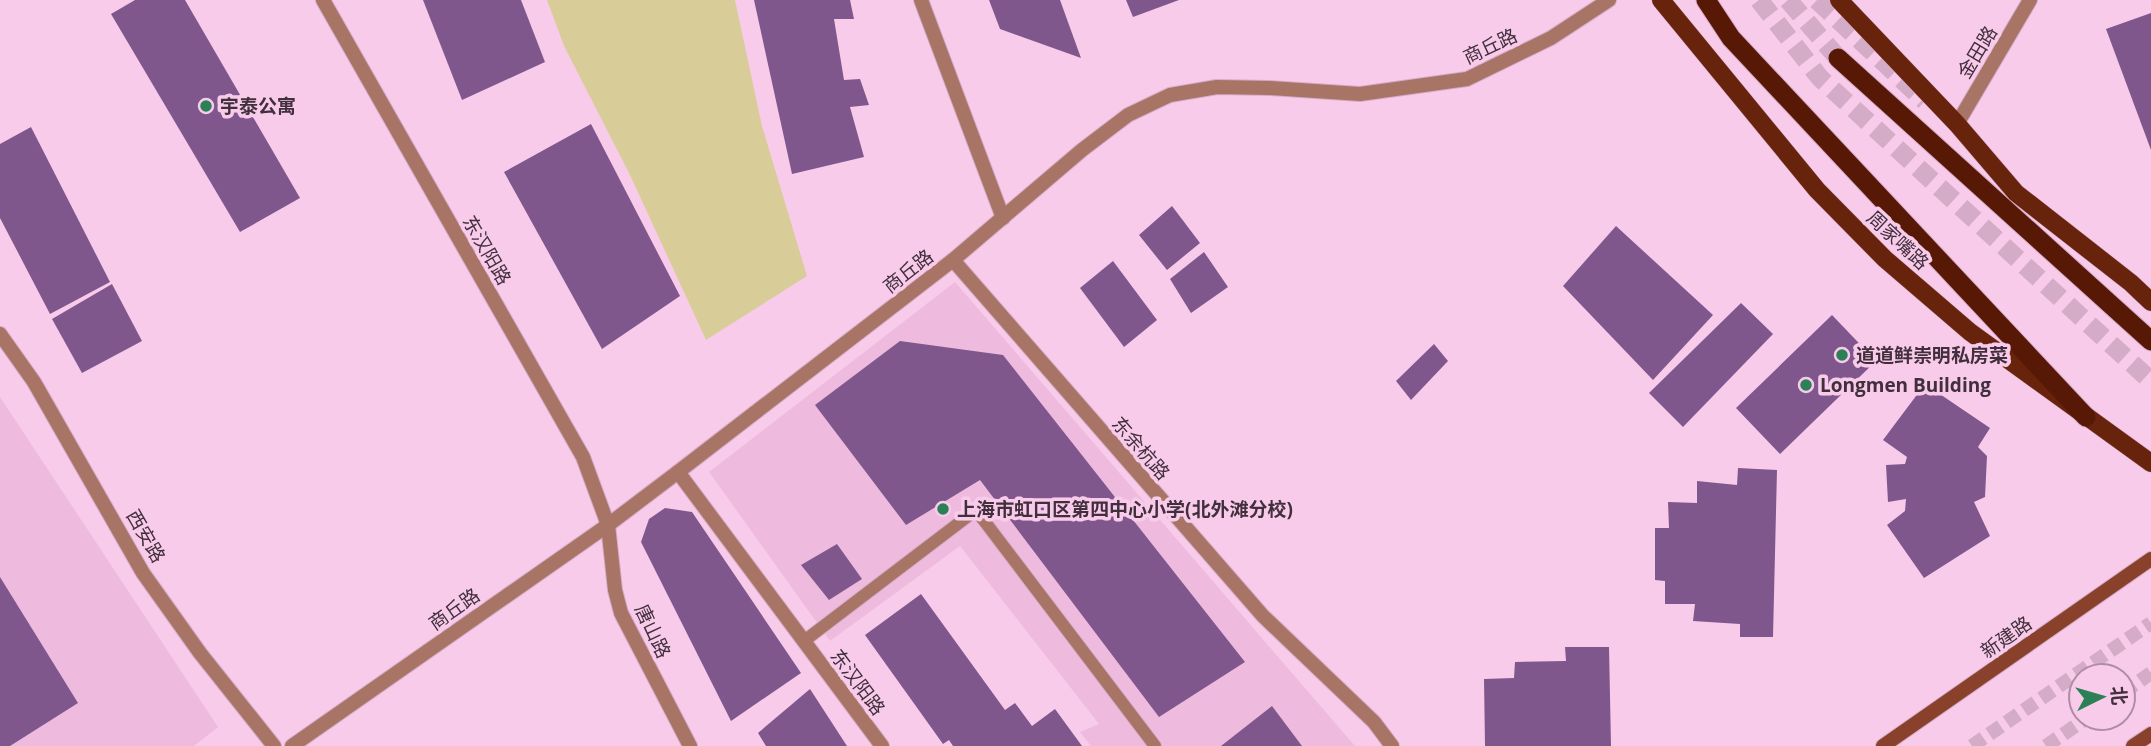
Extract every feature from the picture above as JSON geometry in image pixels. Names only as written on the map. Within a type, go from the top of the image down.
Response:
[{"type":"highway","points":[[1706,0],[1731,38],[2086,417]]},
{"type":"highway","points":[[1838,58],[2151,341]]},
{"type":"main road","name":"周家嘴路","points":[[1661,0],[1817,190],[1885,259],[1970,332],[2151,463]]},
{"type":"main road","points":[[1839,0],[1957,124],[2016,192],[2151,302]]},
{"type":"main road","name":"新建路","points":[[1883,746],[2151,559]]},
{"type":"main road","points":[[2133,746],[2151,734]]},
{"type":"street","name":"东汉阳路","points":[[323,0],[583,457],[608,524]]},
{"type":"street","points":[[921,0],[1003,218]]},
{"type":"street","name":"商丘路","points":[[292,746],[678,472],[953,260],[1105,131],[1128,115],[1170,95],[1205,88],[1244,86],[1360,94],[1467,79],[1551,38],[1609,0]]},
{"type":"street","name":"金田路","points":[[1957,124],[2030,0]]},
{"type":"street","name":"东余杭路","points":[[953,260],[1263,617],[1366,714],[1392,746]]},
{"type":"street","name":"西安路","points":[[0,334],[34,382],[143,573],[200,653],[274,746]]},
{"type":"street","name":"东汉阳路","points":[[678,472],[883,746]]},
{"type":"street","name":"唐山路","points":[[608,524],[615,590],[621,613],[690,746]]},
{"type":"lane","points":[[804,642],[976,510],[1155,746]]},
{"type":"shaded area","points":[[547,0],[735,0],[762,126],[807,276],[706,340],[630,175],[564,46]]},
{"type":"shaded area","name":"上海市虹口区第四中心小学(北外滩分校)","points":[[955,282],[1355,746],[1091,746],[1080,732],[1099,724],[960,546],[830,641],[709,472]]},
{"type":"shaded area","points":[[0,397],[218,727],[194,746],[0,746]]},
{"type":"building","name":"宇泰公寓","points":[[135,0],[185,0],[300,198],[240,232],[111,14]]},
{"type":"building","points":[[423,0],[521,0],[545,62],[462,100]]},
{"type":"building","points":[[754,0],[850,0],[854,19],[834,19],[844,80],[860,79],[869,105],[850,107],[864,157],[792,174]]},
{"type":"building","points":[[989,0],[1060,0],[1081,58],[1000,29]]},
{"type":"building","points":[[1126,0],[1179,0],[1133,17]]},
{"type":"building","points":[[2151,13],[2151,150],[2106,29]]},
{"type":"building","points":[[591,124],[680,296],[602,349],[504,172]]},
{"type":"building","points":[[31,127],[110,282],[50,314],[0,218],[0,144]]},
{"type":"building","points":[[1172,206],[1200,243],[1167,270],[1139,235]]},
{"type":"building","points":[[1616,226],[1713,315],[1653,380],[1563,286]]},
{"type":"building","points":[[1204,252],[1228,287],[1191,313],[1170,279]]},
{"type":"building","points":[[1113,261],[1157,320],[1124,347],[1080,288]]},
{"type":"building","points":[[112,284],[142,341],[82,373],[52,319]]},
{"type":"building","points":[[1741,303],[1773,334],[1683,427],[1649,393]]},
{"type":"building","name":"Longmen Building","points":[[1832,315],[1876,361],[1780,454],[1736,408]]},
{"type":"building","points":[[900,341],[1003,355],[1245,662],[1159,717],[980,480],[906,525],[815,405]]},
{"type":"building","points":[[1434,344],[1448,361],[1411,400],[1396,381]]},
{"type":"building","points":[[1925,384],[1990,428],[1978,447],[1987,456],[1985,497],[1974,502],[1990,536],[1924,578],[1887,525],[1905,511],[1906,499],[1888,502],[1886,465],[1905,464],[1907,457],[1883,440]]},
{"type":"building","points":[[1738,468],[1777,470],[1773,637],[1740,637],[1740,624],[1693,621],[1695,604],[1665,604],[1665,581],[1655,580],[1655,528],[1669,528],[1668,502],[1697,503],[1697,481],[1737,485]]},
{"type":"building","points":[[665,508],[692,512],[801,673],[731,721],[641,542],[649,519]]},
{"type":"building","points":[[837,544],[862,579],[829,600],[801,565]]},
{"type":"building","points":[[0,577],[78,703],[10,746],[0,746]]},
{"type":"building","points":[[921,594],[1005,710],[1015,703],[1032,726],[1055,709],[1082,746],[953,746],[949,740],[943,744],[865,635]]},
{"type":"building","points":[[1565,647],[1609,647],[1611,746],[1485,746],[1484,679],[1514,678],[1515,662],[1566,661]]},
{"type":"building","points":[[810,689],[847,746],[766,746],[758,733]]},
{"type":"building","points":[[1272,706],[1302,746],[1221,746]]},
{"type":"tunnel","points":[[1759,0],[1820,78],[2151,381]]},
{"type":"tunnel","points":[[1788,0],[1838,58]]},
{"type":"tunnel","points":[[1817,0],[1925,101]]},
{"type":"tunnel","points":[[1972,746],[2151,623]]},
{"type":"tunnel","points":[[2137,683],[2151,673]]},
{"type":"tunnel","points":[[2046,746],[2067,732]]},
{"type":"place","name":"宇泰公寓","points":[[206,106]]},
{"type":"place","name":"道道鲜崇明私房菜","points":[[1842,355]]},
{"type":"place","name":"Longmen Building","points":[[1806,385]]},
{"type":"place","name":"上海市虹口区第四中心小学(北外滩分校)","points":[[943,509]]}]
